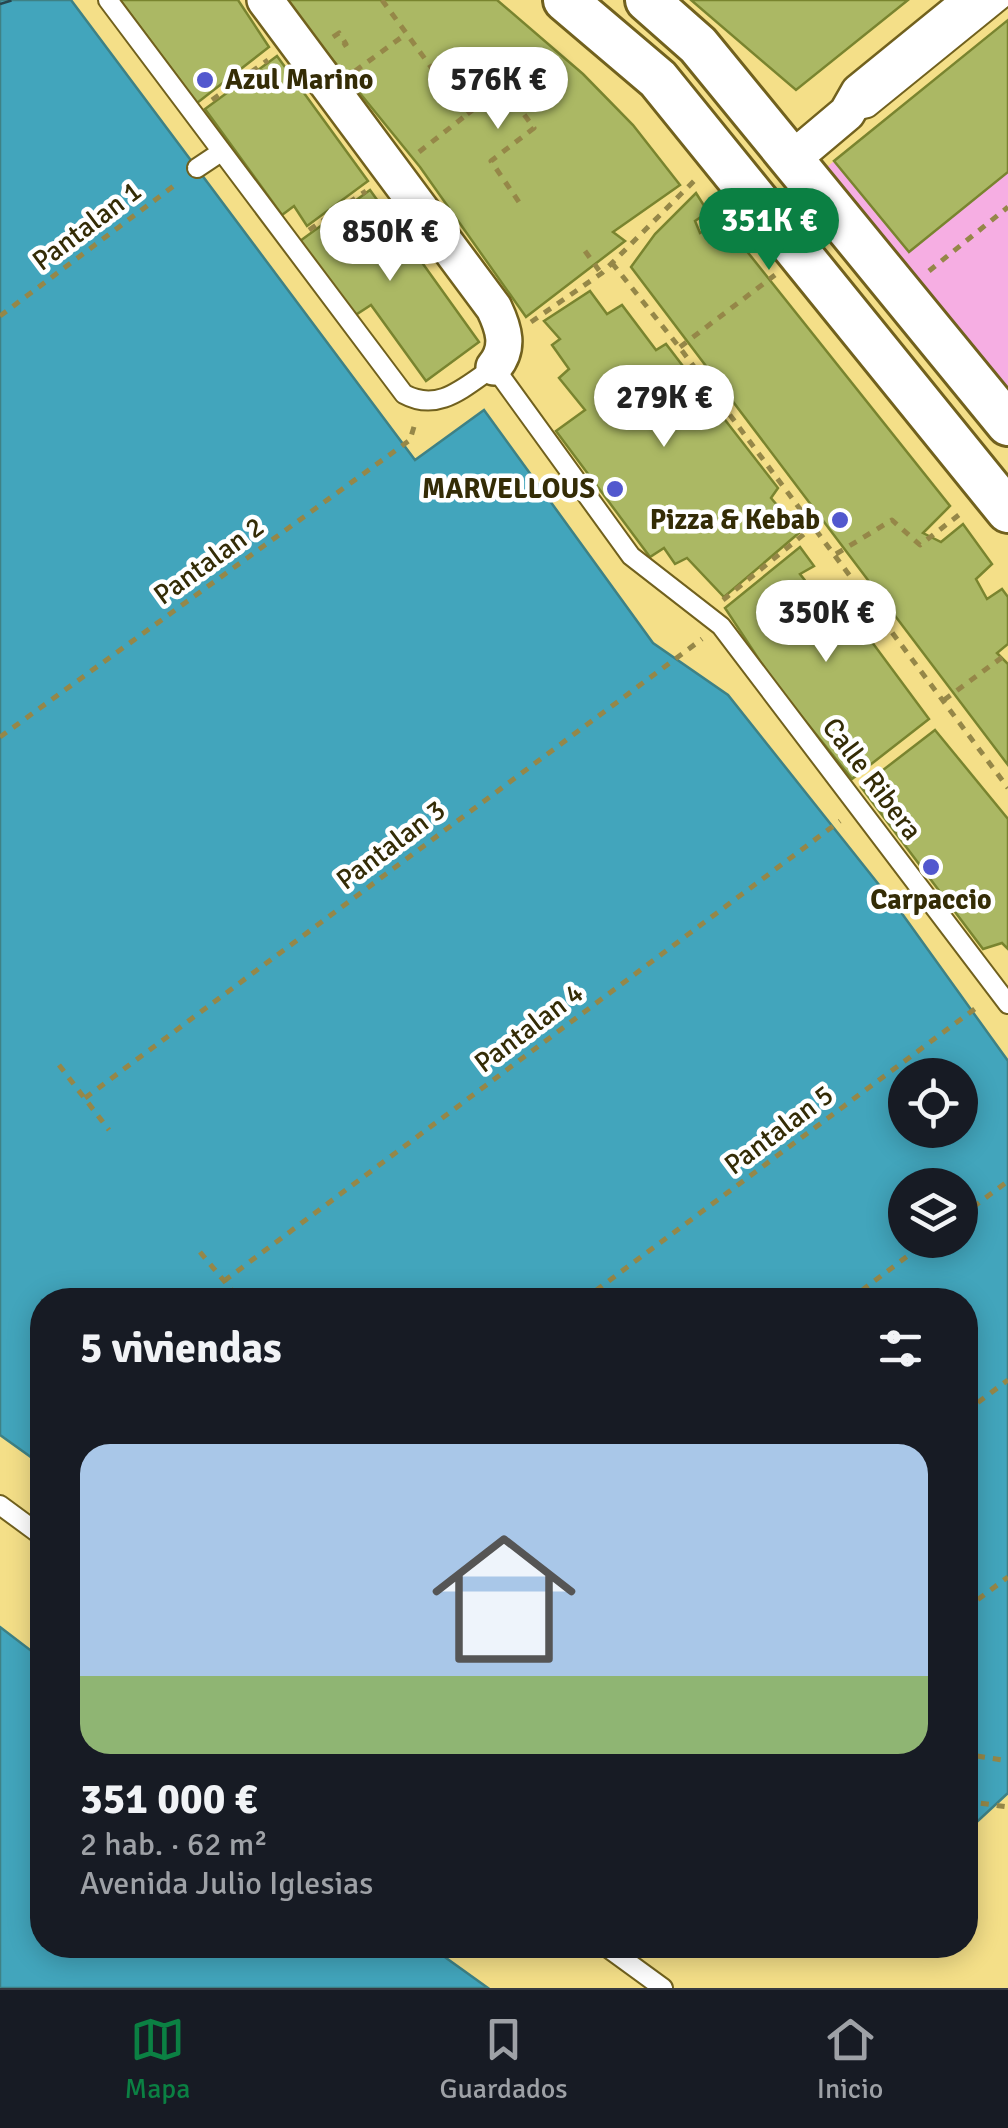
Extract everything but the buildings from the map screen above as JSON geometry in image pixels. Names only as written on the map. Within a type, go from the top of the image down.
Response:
[{"type":"street","points":[[265,0],[494,308],[500,354]]},
{"type":"street","points":[[564,0],[658,78],[800,254],[991,507]]},
{"type":"street","points":[[646,0],[698,44],[1008,424]]},
{"type":"street","points":[[790,161],[847,113],[860,92],[972,0]]},
{"type":"lane","points":[[108,0],[404,394],[422,404],[435,403],[459,391],[500,354]]},
{"type":"lane","points":[[847,113],[868,108],[1001,0]]},
{"type":"lane","points":[[197,168],[221,152]]},
{"type":"lane","name":"Calle Ribera","points":[[500,354],[631,556],[714,620],[1003,997]]},
{"type":"lane","points":[[0,1506],[30,1527]]},
{"type":"lane","points":[[622,1958],[663,1988]]},
{"type":"path","points":[[382,0],[466,115]]},
{"type":"path","points":[[335,52],[350,74],[406,34]]},
{"type":"path","points":[[193,114],[295,40]]},
{"type":"path","points":[[290,243],[393,172],[504,87],[534,128],[491,161],[521,204]]},
{"type":"path","points":[[500,354],[602,273],[720,155]]},
{"type":"path","name":"Pantalan 1","points":[[0,316],[197,168]]},
{"type":"path","points":[[902,294],[1008,207]]},
{"type":"path","points":[[584,251],[602,273]]},
{"type":"path","points":[[680,348],[800,254]]},
{"type":"path","points":[[612,263],[680,348],[1008,788]]},
{"type":"path","name":"Pantalan 2","points":[[0,737],[410,440],[422,404]]},
{"type":"path","points":[[835,555],[892,520],[920,545],[991,507]]},
{"type":"path","name":"Pantalan 3","points":[[84,1098],[714,620],[814,526]]},
{"type":"path","points":[[944,700],[1008,654]]},
{"type":"path","name":"Pantalan 4","points":[[224,1281],[859,808]]},
{"type":"path","name":"Pantalan 5","points":[[600,1288],[1003,997]]},
{"type":"path","points":[[60,1065],[109,1130]]},
{"type":"path","points":[[978,1204],[1008,1182]]},
{"type":"path","points":[[200,1252],[230,1288]]},
{"type":"path","points":[[865,1288],[906,1258]]},
{"type":"path","points":[[978,1402],[1008,1380]]},
{"type":"path","points":[[978,1599],[1008,1577]]},
{"type":"path","points":[[978,1756],[1008,1761]]},
{"type":"path","points":[[978,1803],[1008,1807]]},
{"type":"shaded area","points":[[1008,20],[1008,405],[817,175]]},
{"type":"water","points":[[0,0],[71,0],[415,460],[484,410],[653,643],[728,695],[903,915],[1008,1061],[1008,1793],[978,1821],[978,1288],[30,1288],[30,1456],[0,1435]]},
{"type":"water","points":[[0,1627],[30,1650],[30,1958],[446,1958],[488,1988],[0,1988]]},
{"type":"ferry route","points":[[0,4],[13,0]]},
{"type":"place","name":"Azul Marino","points":[[205,80]]},
{"type":"place","name":"MARVELLOUS","points":[[615,489]]},
{"type":"place","name":"Pizza & Kebab","points":[[840,520]]},
{"type":"place","name":"Carpaccio","points":[[931,867]]}]
